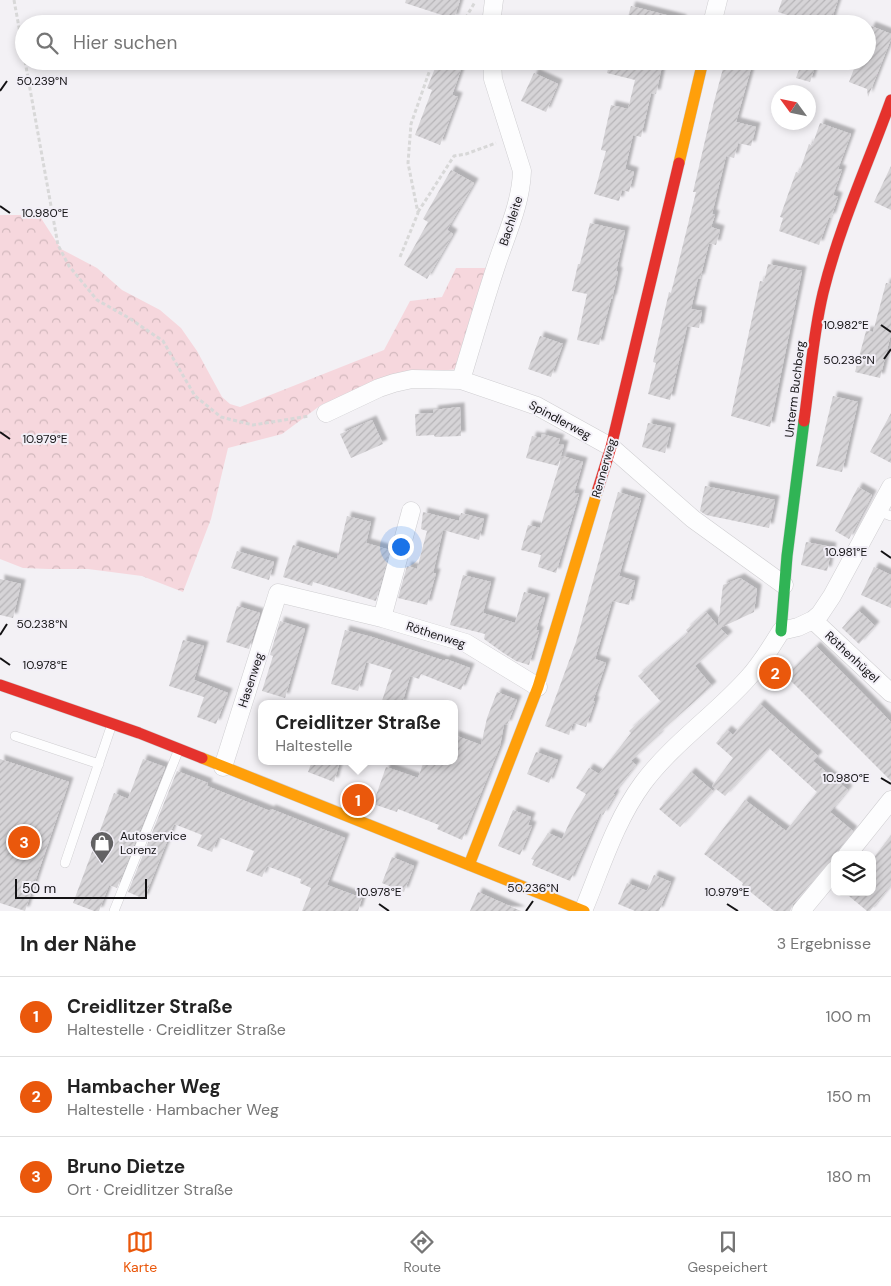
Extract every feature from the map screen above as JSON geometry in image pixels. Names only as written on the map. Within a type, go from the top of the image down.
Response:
[{"type":"street","points":[[492,15],[494,0]]},
{"type":"street","points":[[714,15],[718,0]]},
{"type":"street","name":"Bachleite","points":[[461,380],[519,201],[522,186],[522,171],[493,79],[492,70]]},
{"type":"street","name":"Rennerweg","points":[[469,865],[538,687],[611,447],[701,70]]},
{"type":"street","name":"Unterm Buchberg","points":[[781,631],[784,585],[816,329],[823,293],[839,242],[891,100]]},
{"type":"street","name":"Spindlerweg","points":[[326,413],[394,383],[412,379],[461,380],[537,406],[611,447],[693,519],[784,585]]},
{"type":"street","points":[[0,685],[179,749],[583,911],[616,831],[643,783],[679,742],[748,678],[762,661],[781,631],[798,627],[813,620],[820,614],[884,513],[891,487]]},
{"type":"street","points":[[382,618],[411,511]]},
{"type":"street","name":"Röthenweg","points":[[278,593],[382,618],[466,643],[538,687]]},
{"type":"street","name":"Hasenweg","points":[[223,767],[278,593]]},
{"type":"street","name":"Röthenhügel","points":[[813,620],[891,693]]},
{"type":"street","points":[[850,851],[891,800]]},
{"type":"street","points":[[801,911],[831,875]]},
{"type":"lane","points":[[66,864],[112,724]]},
{"type":"lane","points":[[15,736],[99,764]]},
{"type":"lane","points":[[114,911],[179,749]]},
{"type":"path","points":[[14,0],[17,15]]},
{"type":"path","points":[[468,15],[473,8]]},
{"type":"path","points":[[27,70],[58,244],[69,266],[97,300],[129,318],[162,341],[195,396],[221,417],[253,425],[326,413]]},
{"type":"path","points":[[418,213],[408,163],[412,124],[430,70]]},
{"type":"path","points":[[400,256],[418,213],[454,156],[466,154],[512,137]]},
{"type":"green space","points":[[0,215],[39,215],[61,249],[97,268],[122,290],[160,310],[181,328],[197,351],[222,397],[230,404],[240,407],[384,350],[410,301],[442,297],[456,268],[486,268],[459,369],[380,380],[321,405],[282,434],[228,448],[211,519],[183,592],[142,576],[88,569],[23,568],[0,559]]},
{"type":"building","points":[[406,0],[460,0],[455,15],[442,15],[405,3]]},
{"type":"building","points":[[782,0],[838,0],[833,15],[787,15],[778,12]]},
{"type":"building","points":[[631,6],[666,15],[628,15]]},
{"type":"building","points":[[876,28],[891,34],[891,39],[868,97],[867,89],[849,82],[854,70],[876,70]]},
{"type":"building","points":[[434,70],[461,70],[452,95],[458,97],[440,145],[415,135],[432,90],[427,88]]},
{"type":"building","points":[[608,70],[661,70],[656,94],[651,93],[641,137],[633,135],[625,169],[634,172],[629,192],[622,190],[619,201],[594,194],[606,151],[601,150],[611,105],[628,109],[635,80],[607,73]]},
{"type":"building","points":[[723,70],[750,70],[736,122],[756,127],[751,146],[738,143],[734,158],[726,156],[712,214],[715,215],[711,227],[720,230],[716,245],[709,243],[691,309],[702,311],[699,328],[687,326],[670,400],[648,394],[656,363],[653,362],[669,292],[671,293],[696,192],[693,192]]},
{"type":"building","points":[[799,70],[814,70],[810,82],[796,78]]},
{"type":"building","points":[[534,73],[558,84],[546,112],[521,101]]},
{"type":"building","points":[[820,123],[851,134],[838,169],[842,170],[833,195],[838,197],[819,245],[779,231],[783,218],[780,217],[796,172],[799,173],[809,144],[812,146]]},
{"type":"building","points":[[891,166],[891,210],[874,202]]},
{"type":"building","points":[[451,170],[474,183],[447,230],[453,234],[427,279],[404,265],[428,222],[423,219]]},
{"type":"building","points":[[590,223],[625,231],[612,299],[599,345],[577,340],[587,294],[572,291]]},
{"type":"building","points":[[768,264],[802,271],[770,427],[731,416],[760,281],[764,282]]},
{"type":"building","points":[[886,283],[891,284],[891,334],[880,378],[855,372],[866,331],[873,332]]},
{"type":"building","points":[[540,336],[563,344],[551,377],[528,369]]},
{"type":"building","points":[[833,396],[858,402],[842,472],[816,466]]},
{"type":"building","points":[[460,407],[461,436],[416,436],[415,414],[434,413],[433,410]]},
{"type":"building","points":[[891,413],[891,463],[870,452]]},
{"type":"building","points":[[372,420],[383,444],[351,458],[340,434]]},
{"type":"building","points":[[648,423],[671,428],[665,453],[642,447]]},
{"type":"building","points":[[542,434],[560,439],[558,444],[564,445],[558,466],[526,458],[532,436],[541,438]]},
{"type":"building","points":[[562,456],[583,462],[574,493],[579,494],[556,573],[538,567],[541,555],[521,550],[528,525],[540,528]]},
{"type":"building","points":[[705,486],[775,500],[769,528],[706,515],[700,511]]},
{"type":"building","points":[[858,487],[872,495],[849,539],[835,531]]},
{"type":"building","points":[[618,492],[641,499],[619,576],[635,581],[629,605],[612,601],[595,659],[606,663],[593,701],[595,701],[586,727],[573,723],[569,735],[545,726],[576,642]]},
{"type":"building","points":[[423,512],[459,521],[461,513],[484,519],[479,540],[443,530],[433,573],[436,573],[427,605],[398,598],[407,566],[417,569],[427,531],[421,529]]},
{"type":"building","points":[[347,516],[371,522],[366,543],[390,550],[376,601],[313,582],[312,586],[283,577],[293,545],[337,559]]},
{"type":"building","points":[[806,542],[832,547],[827,571],[801,565]]},
{"type":"building","points":[[237,551],[274,562],[269,580],[231,568]]},
{"type":"building","points":[[874,567],[891,575],[891,608],[861,595]]},
{"type":"building","points":[[463,575],[491,582],[483,613],[515,623],[524,592],[545,598],[536,630],[539,631],[529,665],[516,661],[502,652],[484,639],[485,634],[450,625]]},
{"type":"building","points":[[740,578],[757,589],[754,612],[720,628],[728,636],[695,666],[712,686],[631,761],[636,765],[613,794],[615,795],[603,815],[600,813],[570,881],[532,865],[534,860],[531,859],[548,833],[562,839],[586,794],[576,788],[589,768],[599,774],[631,733],[629,731],[661,702],[638,676],[688,633],[686,630],[706,612],[718,626],[723,585]]},
{"type":"building","points":[[0,579],[21,584],[13,618],[0,615]]},
{"type":"building","points":[[237,606],[260,613],[249,649],[226,642]]},
{"type":"building","points":[[858,610],[875,626],[859,644],[842,628]]},
{"type":"building","points":[[280,621],[305,629],[285,698],[262,691],[273,656],[270,655]]},
{"type":"building","points":[[345,630],[445,661],[446,659],[470,668],[461,690],[421,674],[419,679],[410,676],[403,700],[382,700],[392,670],[366,662],[358,691],[331,684]]},
{"type":"building","points":[[183,640],[204,646],[194,680],[228,693],[216,724],[197,717],[204,697],[169,686]]},
{"type":"building","points":[[816,646],[891,722],[891,781],[786,676]]},
{"type":"building","points":[[497,692],[517,700],[507,725],[504,724],[500,746],[462,840],[437,829],[439,825],[398,809],[397,812],[373,804],[386,767],[418,778],[423,765],[458,765],[458,736],[481,745],[487,718]]},
{"type":"building","points":[[760,704],[818,756],[813,761],[848,790],[830,812],[853,831],[838,851],[831,851],[831,860],[793,904],[790,911],[774,911],[742,885],[743,883],[704,854],[745,800],[786,831],[817,792],[769,748],[725,796],[712,786],[733,758],[716,743],[727,730],[733,735]]},
{"type":"building","points":[[536,752],[558,760],[549,783],[527,774]]},
{"type":"building","points":[[0,759],[69,782],[25,911],[0,903]]},
{"type":"building","name":"Autoservice Lorenz","points":[[143,759],[165,767],[117,888],[109,885],[99,911],[73,903],[114,793],[128,799]]},
{"type":"building","points":[[311,765],[339,765],[334,782],[308,772]]},
{"type":"building","points":[[177,771],[208,783],[207,786],[345,838],[327,885],[362,898],[358,911],[302,911],[311,888],[300,883],[301,879],[267,866],[262,877],[246,871],[254,851],[218,837],[212,852],[197,846],[202,835],[174,824],[144,899],[128,892]]},
{"type":"building","points":[[691,772],[713,791],[680,827],[659,809]]},
{"type":"building","points":[[513,810],[531,817],[528,825],[532,826],[520,855],[498,846]]},
{"type":"building","points":[[891,835],[891,885],[870,911],[867,911],[849,896],[876,896],[876,855]]},
{"type":"building","points":[[392,857],[414,866],[404,892],[382,883]]},
{"type":"building","points":[[654,875],[671,882],[659,911],[635,911],[618,904],[627,883],[647,891]]},
{"type":"building","points":[[478,892],[521,911],[470,911]]},
{"type":"traffic: fast","points":[[781,631],[787,556],[804,421]]},
{"type":"traffic: slow","points":[[679,163],[701,70]]},
{"type":"traffic: slow","points":[[469,865],[538,687],[598,489]]},
{"type":"traffic: slow","points":[[202,758],[584,911]]},
{"type":"traffic: jam","points":[[804,421],[823,293],[845,220],[891,100]]},
{"type":"traffic: jam","points":[[598,489],[611,447],[679,163]]},
{"type":"traffic: jam","points":[[0,685],[139,733],[202,758]]},
{"type":"place","name":"Hambacher Weg","points":[[775,673]]},
{"type":"place","name":"Creidlitzer Straße","points":[[358,800]]},
{"type":"place","name":"Bruno Dietze","points":[[24,842]]},
{"type":"place","name":"Autoservice Lorenz","points":[[102,864]]}]
